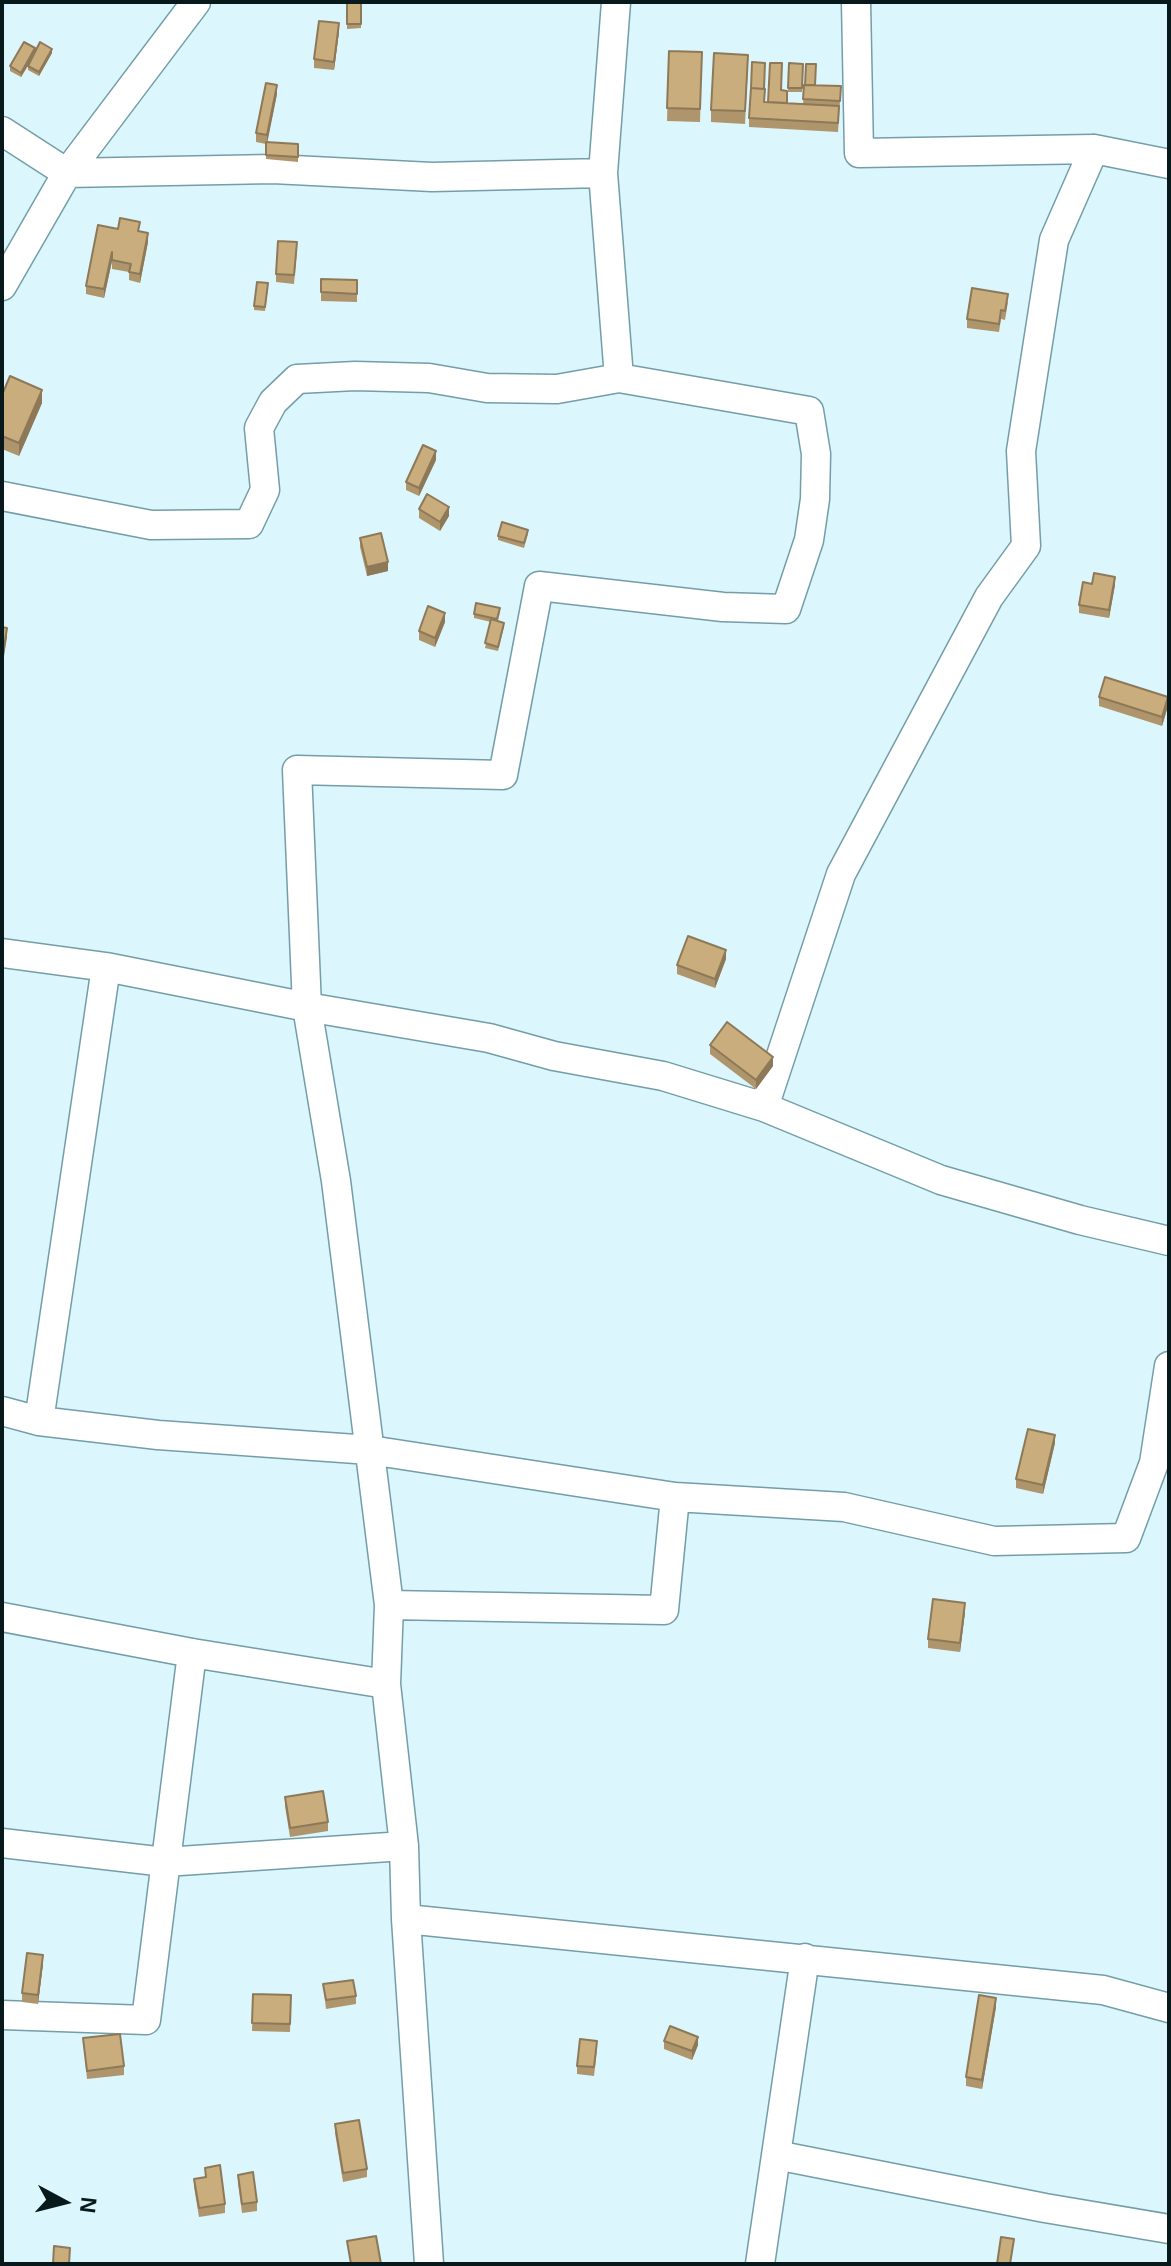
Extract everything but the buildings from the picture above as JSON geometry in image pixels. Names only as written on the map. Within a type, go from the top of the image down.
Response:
[{"type":"street","points":[[2,286],[67,173],[196,2]]},
{"type":"street","points":[[616,2],[603,173],[619,378]]},
{"type":"street","points":[[856,2],[859,153],[1094,149],[1169,164]]},
{"type":"street","points":[[2,131],[67,173],[273,169],[432,177],[603,173]]},
{"type":"street","points":[[764,1107],[841,874],[989,597],[1026,546],[1021,451],[1054,240],[1094,149]]},
{"type":"street","points":[[2,496],[151,525],[249,524],[265,490],[259,428],[273,402],[297,379],[355,376],[429,378],[487,388],[557,389],[619,378],[809,411],[816,454],[815,499],[809,540],[786,609],[723,607],[539,586],[503,775],[297,770],[307,1007],[336,1181],[389,1605],[386,1684],[404,1846],[429,2264]]},
{"type":"street","points":[[2,953],[106,967],[307,1007],[489,1038],[554,1056],[663,1076],[764,1107],[941,1180],[1080,1220],[1169,1241]]},
{"type":"street","points":[[39,1421],[106,967]]},
{"type":"street","points":[[2,1411],[39,1421],[158,1435],[370,1450],[675,1497],[844,1507],[994,1541],[1126,1538],[1154,1463],[1169,1366]]},
{"type":"street","points":[[389,1605],[664,1610],[675,1497]]},
{"type":"street","points":[[2,1617],[192,1653],[386,1684]]},
{"type":"street","points":[[2,2015],[146,2020],[192,1653]]},
{"type":"street","points":[[2,1843],[165,1862],[404,1846]]},
{"type":"street","points":[[406,1919],[1103,1990],[1169,2008]]},
{"type":"street","points":[[760,2264],[805,1958]]},
{"type":"street","points":[[776,2155],[1169,2229]]}]
